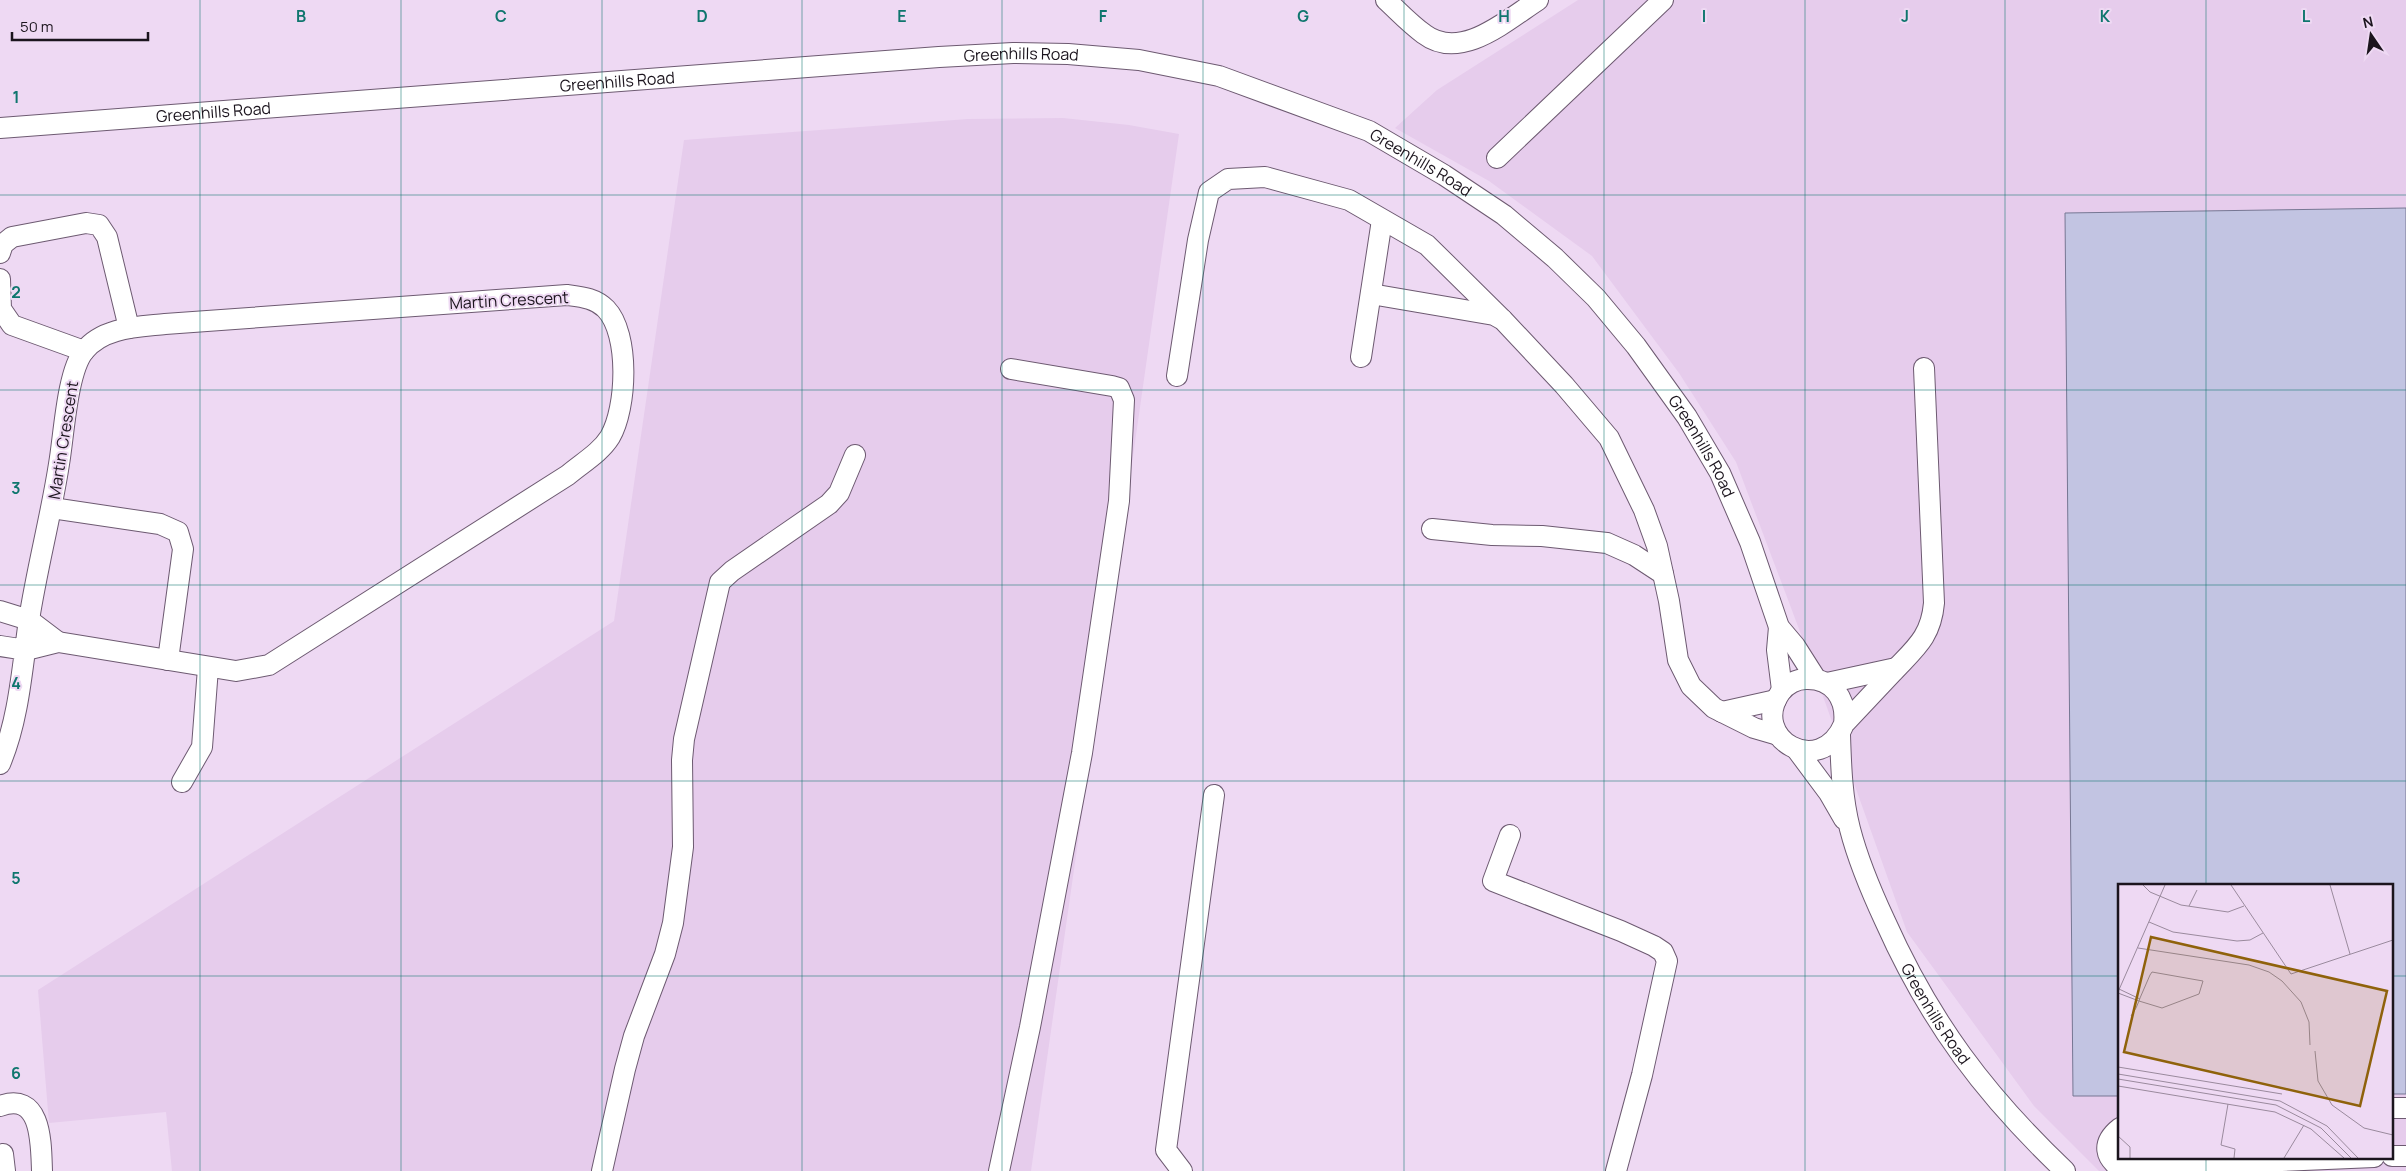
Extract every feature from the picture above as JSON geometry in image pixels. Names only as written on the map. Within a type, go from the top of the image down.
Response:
[{"type":"street","points":[[1386,0],[1424,35],[1444,43],[1471,41],[1538,0]]},
{"type":"street","points":[[1497,158],[1664,0]]},
{"type":"street","name":"Greenhills Road","points":[[0,128],[939,57],[1068,54],[1139,60],[1219,76],[1369,131],[1444,175],[1504,215],[1562,265],[1596,298],[1636,346],[1687,417],[1720,473],[1750,542],[1779,627],[1821,681]]},
{"type":"street","points":[[1177,376],[1198,240],[1209,192],[1228,179],[1265,177],[1348,200],[1427,245],[1503,320],[1564,385],[1609,438],[1644,510],[1657,546],[1678,660],[1691,686],[1710,704],[1722,712],[1754,728],[1778,735]]},
{"type":"street","points":[[1361,357],[1382,220]]},
{"type":"street","points":[[0,253],[3,244],[12,237],[86,223],[98,225],[107,237],[129,328]]},
{"type":"street","points":[[0,279],[1,309],[12,325],[84,351]]},
{"type":"street","points":[[1371,294],[1494,316],[1503,320]]},
{"type":"street","name":"Martin Crescent","points":[[0,646],[26,650],[58,642],[208,668],[236,671],[269,665],[568,475],[594,455],[610,435],[618,416],[623,381],[622,344],[618,327],[606,309],[598,303],[586,297],[567,296],[129,328],[96,340],[84,351],[74,371],[52,508],[29,620]]},
{"type":"street","points":[[1779,695],[1772,711],[1773,723],[1778,735],[1786,744],[1797,750],[1821,749],[1831,743],[1896,668],[1918,646],[1933,619],[1934,603],[1924,368]]},
{"type":"street","points":[[998,1171],[1030,1027],[1082,752],[1119,501],[1124,400],[1119,388],[1112,386],[1011,369]]},
{"type":"street","points":[[602,1171],[634,1036],[666,954],[673,923],[683,847],[682,760],[684,739],[720,582],[732,571],[829,504],[839,493],[855,455]]},
{"type":"street","points":[[52,508],[160,524],[178,532],[183,549],[168,660]]},
{"type":"street","points":[[1432,528],[1492,535],[1542,536],[1607,543],[1634,554],[1663,574]]},
{"type":"street","name":"Martin Crescent","points":[[0,611],[29,620],[58,642]]},
{"type":"street","points":[[2,754],[13,724],[26,650],[29,620]]},
{"type":"street","name":"Greenhills Road","points":[[1779,627],[1777,650],[1779,695]]},
{"type":"street","points":[[182,782],[202,747],[208,668]]},
{"type":"street","points":[[1722,712],[1779,695],[1798,680],[1821,681],[1896,668]]},
{"type":"street","points":[[1821,681],[1836,690],[1842,700],[1846,712],[1842,729]]},
{"type":"street","name":"Greenhills Road","points":[[1842,729],[1845,801],[1850,829],[1871,890],[1903,961],[1937,1021],[1980,1082],[2025,1133],[2065,1171]]},
{"type":"street","name":"Greenhills Road","points":[[1797,750],[1829,793],[1850,829]]},
{"type":"street","points":[[1182,1171],[1166,1150],[1214,795]]},
{"type":"street","points":[[1510,834],[1493,881],[1621,931],[1654,946],[1662,952],[1667,961],[1642,1075],[1616,1171]]},
{"type":"street","points":[[0,1106],[15,1103],[24,1105],[31,1111],[39,1135],[42,1171]]},
{"type":"street","points":[[2118,1130],[2110,1136],[2106,1147],[2108,1154],[2122,1170],[2355,1158]]},
{"type":"shaded area","points":[[1578,0],[2406,0],[2406,1171],[2099,1171],[2034,1106],[1907,932],[1799,629],[1736,462],[1679,373],[1592,256],[1489,181],[1395,128],[1437,90]]},
{"type":"shaded area","points":[[1063,118],[1129,125],[1179,134],[1031,1171],[172,1171],[166,1112],[49,1123],[38,990],[614,621],[684,140],[968,119]]},
{"type":"building","points":[[2406,208],[2406,1094],[2394,1094],[2394,884],[2118,884],[2118,1096],[2073,1096],[2065,213]]}]
